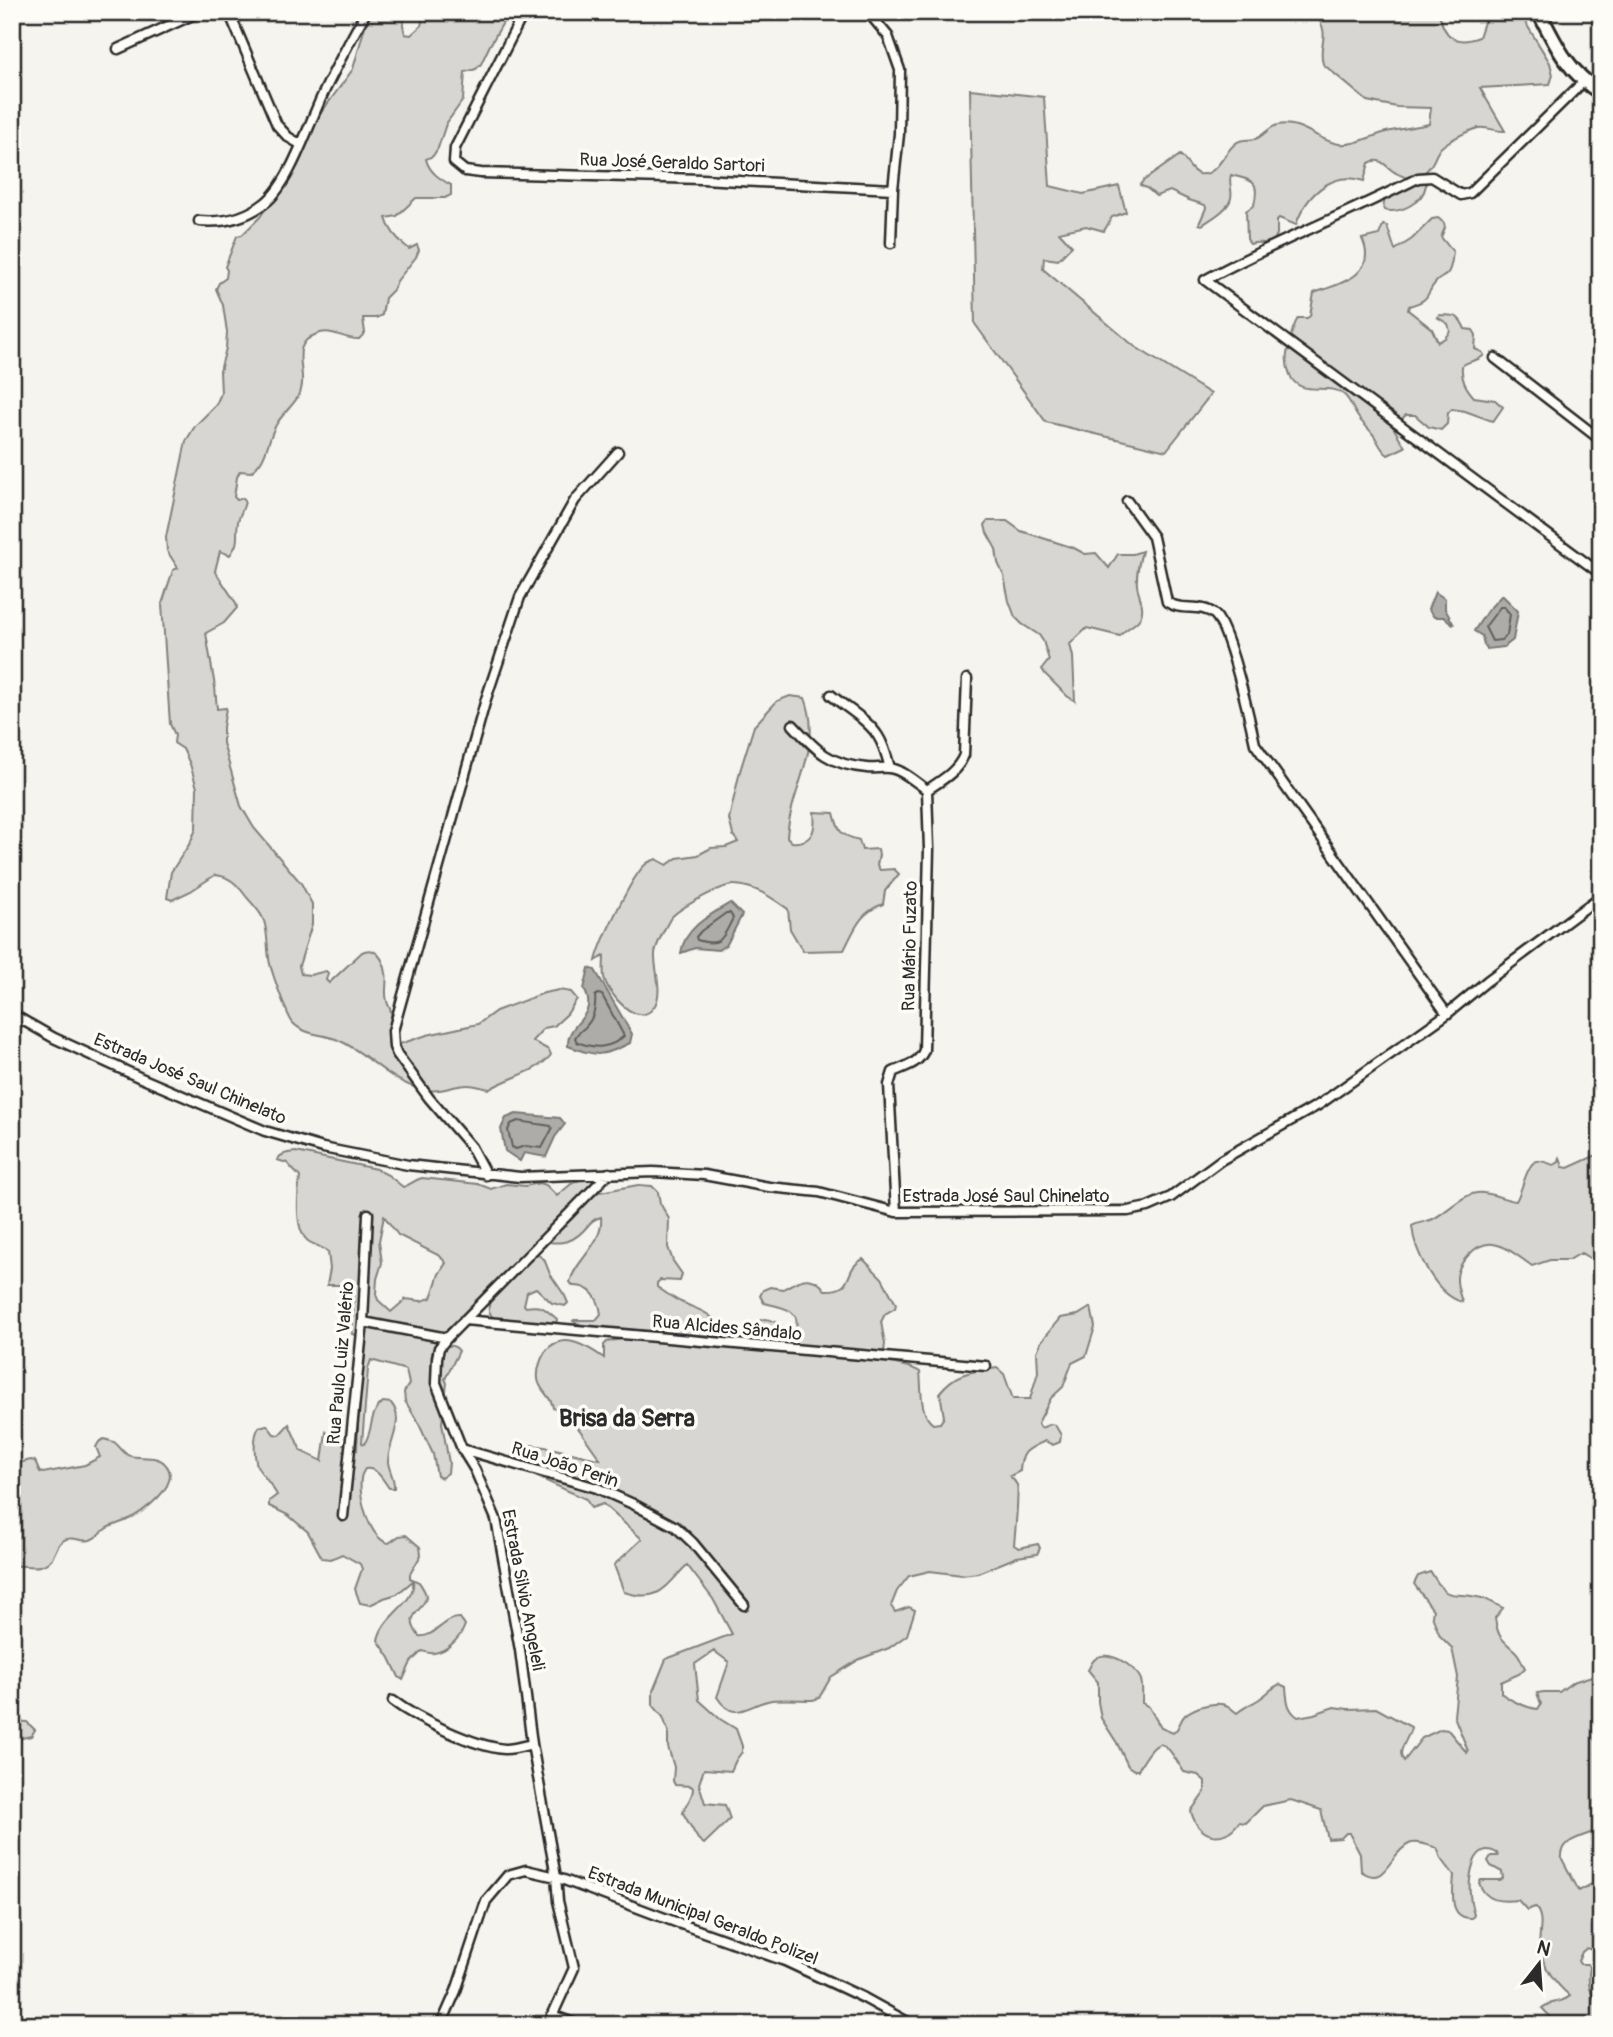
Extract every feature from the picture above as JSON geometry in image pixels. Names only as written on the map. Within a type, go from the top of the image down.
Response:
[{"type":"main road","points":[[1539,12],[1571,69],[1583,82],[1601,93]]},
{"type":"street","points":[[118,48],[199,12]]},
{"type":"street","points":[[229,12],[277,125],[288,137],[300,144]]},
{"type":"street","points":[[199,221],[218,222],[246,215],[267,203],[284,180],[340,59],[366,12]]},
{"type":"street","name":"Rua José Geraldo Sartori","points":[[524,12],[455,148],[454,162],[465,171],[893,188]]},
{"type":"street","points":[[868,12],[888,36],[900,71],[899,134],[891,243]]},
{"type":"street","points":[[1583,82],[1471,193],[1461,195],[1432,177],[1418,178],[1241,260],[1205,280],[1601,574]]},
{"type":"street","points":[[12,99],[12,121]]},
{"type":"street","points":[[1494,358],[1601,440]]},
{"type":"street","points":[[486,1175],[471,1147],[429,1098],[397,1054],[392,1040],[393,1031],[486,699],[520,597],[575,500],[618,452]]},
{"type":"street","points":[[1127,501],[1153,537],[1167,602],[1178,607],[1208,610],[1217,616],[1245,697],[1255,744],[1447,1014]]},
{"type":"street","points":[[793,725],[825,757],[860,768],[890,768],[927,790],[954,771],[964,755],[967,679]]},
{"type":"street","points":[[831,695],[877,734],[890,768]]},
{"type":"street","name":"Rua Mário Fuzato","points":[[896,1212],[889,1085],[893,1072],[914,1063],[924,1050],[929,849],[927,790]]},
{"type":"street","name":"Estrada José Saul Chinelato","points":[[12,1014],[54,1038],[265,1131],[335,1151],[408,1166],[520,1177],[653,1172],[704,1175],[769,1187],[819,1192],[896,1212],[1128,1212],[1149,1207],[1171,1197],[1221,1160],[1320,1104],[1447,1014],[1601,896]]},
{"type":"street","name":"Estrada Silvio Angeleli","points":[[548,2025],[573,1968],[558,1901],[532,1744],[520,1650],[496,1518],[475,1469],[462,1449],[436,1383],[437,1358],[439,1348],[447,1338],[609,1173]]},
{"type":"street","name":"Rua Paulo Luiz Valério","points":[[343,1516],[363,1322],[368,1214]]},
{"type":"street","name":"Rua Alcides Sândalo","points":[[464,1320],[986,1366]]},
{"type":"street","points":[[363,1322],[447,1338]]},
{"type":"street","name":"Rua João Perin","points":[[462,1449],[597,1488],[676,1527],[744,1605]]},
{"type":"street","points":[[393,1701],[426,1721],[480,1743],[505,1749],[532,1744]]},
{"type":"street","points":[[441,2025],[456,1992],[486,1901],[508,1875],[526,1870],[556,1877]]},
{"type":"street","name":"Estrada Municipal Geraldo Polizel","points":[[556,1877],[785,1961],[864,1998],[913,2025]]},
{"type":"street","points":[[552,2015],[579,2025]]},
{"type":"shaded area","points":[[369,12],[406,12],[403,25],[405,34],[411,35],[421,26],[424,12],[509,12],[481,64],[476,69],[465,72],[463,100],[446,124],[433,156],[426,159],[432,171],[451,185],[451,195],[445,198],[416,198],[397,216],[386,218],[392,231],[405,246],[409,249],[417,245],[419,250],[416,257],[385,298],[382,315],[363,318],[365,333],[359,339],[328,332],[317,334],[303,345],[300,361],[302,387],[299,395],[276,425],[261,462],[251,472],[240,471],[237,477],[234,497],[237,500],[243,498],[245,501],[238,522],[237,542],[230,555],[220,551],[215,571],[237,608],[224,623],[206,633],[217,709],[226,708],[223,743],[241,806],[254,828],[301,883],[312,904],[312,924],[299,966],[301,974],[326,971],[326,980],[329,983],[362,952],[375,952],[386,973],[386,998],[391,1012],[389,1045],[478,1024],[496,1011],[544,993],[559,990],[571,992],[577,999],[567,1014],[554,1026],[544,1028],[532,1041],[549,1050],[551,1055],[531,1071],[490,1089],[468,1085],[428,1090],[409,1085],[388,1074],[349,1045],[308,1032],[293,1023],[272,971],[263,917],[239,887],[229,879],[215,875],[191,891],[172,900],[167,898],[171,872],[196,829],[197,788],[183,749],[174,743],[175,735],[170,724],[162,604],[173,570],[178,568],[167,551],[166,537],[186,441],[195,426],[216,405],[221,393],[220,371],[227,332],[223,305],[216,289],[226,278],[225,267],[237,236],[242,235],[260,217],[293,151],[353,69]]},
{"type":"shaded area","points":[[1439,12],[1447,33],[1457,40],[1471,40],[1479,37],[1484,22],[1479,12],[1519,12],[1550,63],[1553,75],[1550,84],[1480,88],[1505,131],[1478,128],[1446,144],[1424,173],[1424,191],[1416,202],[1404,209],[1384,210],[1384,204],[1387,195],[1407,178],[1380,162],[1373,161],[1369,163],[1364,181],[1341,179],[1331,182],[1313,195],[1296,225],[1279,218],[1274,241],[1250,244],[1247,239],[1246,211],[1254,205],[1256,191],[1250,181],[1231,175],[1230,202],[1202,225],[1199,224],[1205,205],[1170,191],[1156,196],[1140,185],[1180,155],[1196,173],[1211,172],[1237,142],[1258,138],[1278,125],[1294,125],[1331,142],[1344,144],[1429,124],[1431,108],[1397,107],[1367,101],[1323,64],[1324,35],[1316,14]]},
{"type":"shaded area","points":[[970,89],[1044,97],[1050,186],[1083,194],[1119,186],[1126,212],[1112,217],[1104,231],[1086,226],[1059,232],[1072,246],[1058,260],[1044,258],[1043,269],[1134,346],[1211,394],[1166,451],[1046,422],[975,324]]},
{"type":"shaded area","points":[[1438,218],[1445,228],[1441,237],[1453,252],[1451,266],[1425,298],[1409,306],[1408,310],[1432,329],[1438,342],[1450,331],[1448,324],[1437,317],[1439,315],[1455,316],[1465,329],[1473,330],[1476,335],[1475,349],[1484,355],[1462,366],[1464,383],[1474,397],[1495,400],[1503,407],[1492,421],[1452,409],[1448,413],[1447,424],[1441,430],[1429,427],[1415,415],[1406,415],[1393,427],[1405,447],[1388,455],[1343,394],[1330,389],[1307,388],[1294,382],[1289,372],[1287,354],[1298,318],[1310,316],[1314,293],[1345,281],[1361,270],[1366,251],[1362,239],[1379,235],[1383,225],[1387,226],[1395,250],[1412,239],[1432,219]]},
{"type":"shaded area","points":[[988,521],[1007,521],[1021,531],[1085,554],[1096,553],[1109,568],[1118,554],[1142,551],[1137,581],[1142,614],[1138,621],[1120,636],[1087,628],[1070,644],[1075,701],[1042,669],[1049,660],[1039,635],[1015,617],[996,549],[987,533],[985,525]]},
{"type":"shaded area","points":[[790,696],[805,698],[811,734],[789,819],[787,837],[792,842],[805,841],[812,834],[814,812],[834,813],[841,832],[859,840],[862,850],[878,849],[877,865],[880,870],[894,869],[899,874],[885,891],[883,904],[863,917],[844,950],[803,951],[790,929],[788,909],[750,888],[729,886],[701,898],[681,909],[670,919],[659,942],[655,954],[658,995],[654,1007],[647,1013],[632,1012],[617,1000],[606,984],[604,956],[596,961],[617,910],[633,881],[648,862],[656,859],[667,865],[677,858],[698,855],[711,848],[726,847],[738,842],[733,835],[729,819],[754,726],[777,701]]},
{"type":"shaded area","points":[[296,1152],[376,1169],[403,1187],[422,1178],[478,1184],[491,1189],[506,1184],[525,1186],[540,1183],[557,1196],[571,1184],[598,1171],[604,1175],[597,1190],[600,1192],[638,1185],[652,1186],[658,1192],[660,1203],[669,1219],[668,1247],[682,1274],[680,1281],[660,1280],[657,1287],[707,1314],[725,1331],[737,1335],[765,1319],[795,1331],[797,1324],[793,1314],[789,1310],[764,1303],[760,1296],[763,1290],[770,1287],[783,1289],[805,1279],[815,1281],[825,1290],[835,1289],[846,1283],[853,1268],[863,1259],[882,1278],[896,1304],[881,1322],[885,1344],[883,1359],[920,1372],[923,1407],[933,1424],[940,1423],[944,1417],[940,1392],[959,1376],[972,1372],[997,1368],[1004,1374],[1013,1399],[1030,1399],[1038,1372],[1037,1352],[1041,1342],[1060,1318],[1078,1315],[1091,1307],[1095,1327],[1086,1356],[1072,1363],[1063,1387],[1051,1398],[1038,1423],[1041,1428],[1055,1425],[1061,1435],[1060,1442],[1053,1445],[1045,1441],[1030,1448],[1024,1454],[1020,1471],[1010,1476],[1017,1489],[1014,1545],[1019,1548],[1038,1544],[1040,1548],[1037,1554],[1017,1557],[978,1573],[962,1575],[930,1571],[909,1576],[897,1591],[891,1606],[895,1612],[909,1607],[915,1610],[907,1635],[889,1648],[860,1659],[831,1677],[819,1698],[813,1700],[772,1700],[743,1710],[730,1710],[717,1697],[729,1662],[714,1651],[695,1664],[699,1700],[736,1729],[742,1746],[742,1752],[731,1771],[704,1769],[699,1784],[705,1803],[725,1805],[730,1819],[704,1844],[698,1839],[683,1813],[693,1788],[675,1785],[673,1781],[674,1767],[668,1747],[668,1731],[663,1717],[653,1705],[653,1691],[666,1659],[732,1634],[713,1599],[687,1565],[666,1587],[653,1594],[645,1596],[624,1592],[614,1565],[642,1539],[603,1504],[591,1508],[586,1499],[537,1477],[516,1462],[512,1455],[514,1449],[525,1445],[600,1459],[569,1415],[553,1408],[538,1376],[545,1352],[551,1345],[574,1342],[604,1358],[604,1345],[607,1342],[635,1336],[583,1326],[573,1321],[596,1320],[601,1314],[593,1294],[579,1286],[573,1286],[570,1282],[577,1266],[594,1244],[601,1227],[601,1217],[573,1239],[557,1243],[539,1240],[525,1252],[526,1255],[538,1255],[544,1259],[568,1303],[565,1306],[552,1303],[536,1288],[527,1292],[524,1305],[543,1308],[557,1319],[556,1324],[498,1322],[489,1310],[493,1289],[436,1342],[437,1347],[452,1346],[459,1351],[445,1379],[447,1383],[442,1423],[449,1463],[448,1473],[441,1478],[437,1476],[433,1454],[405,1401],[404,1392],[409,1384],[406,1370],[371,1360],[362,1443],[367,1439],[375,1412],[383,1402],[391,1403],[397,1424],[388,1462],[394,1488],[389,1488],[376,1472],[369,1469],[365,1469],[361,1477],[361,1496],[367,1517],[382,1540],[389,1543],[406,1535],[420,1547],[421,1555],[410,1574],[410,1578],[419,1582],[426,1596],[413,1619],[419,1636],[430,1634],[454,1619],[460,1618],[465,1625],[457,1639],[449,1646],[439,1652],[422,1651],[411,1662],[403,1680],[378,1640],[386,1623],[410,1596],[413,1581],[397,1594],[370,1605],[360,1603],[355,1589],[362,1569],[360,1564],[342,1554],[331,1559],[322,1558],[308,1532],[288,1515],[269,1506],[269,1501],[277,1495],[256,1462],[257,1431],[259,1427],[267,1425],[274,1434],[279,1435],[289,1424],[301,1451],[322,1461],[326,1432],[334,1440],[357,1450],[359,1336],[352,1334],[354,1302],[351,1285],[327,1285],[330,1269],[328,1252],[304,1236],[298,1210],[300,1177],[287,1163],[277,1160],[283,1155]],"holes":[[[384,1216],[398,1235],[440,1256],[446,1263],[439,1274],[431,1298],[421,1301],[406,1299],[391,1312],[378,1300],[376,1294],[382,1263],[379,1241]]]},
{"type":"shaded area","points":[[1601,1153],[1601,1265],[1581,1253],[1569,1260],[1550,1260],[1532,1266],[1504,1247],[1487,1244],[1468,1255],[1460,1267],[1457,1283],[1462,1302],[1452,1298],[1435,1281],[1422,1259],[1412,1226],[1433,1219],[1463,1198],[1476,1193],[1516,1201],[1530,1166],[1537,1161],[1554,1165],[1560,1158],[1563,1167],[1568,1168]]},
{"type":"shaded area","points":[[104,1439],[114,1442],[130,1456],[154,1458],[163,1462],[170,1473],[165,1489],[151,1505],[92,1539],[64,1540],[44,1565],[12,1566],[12,1467],[31,1460],[35,1461],[43,1473],[85,1465],[100,1457],[96,1447]]},
{"type":"shaded area","points":[[1431,1572],[1442,1588],[1450,1594],[1480,1598],[1503,1608],[1495,1618],[1498,1630],[1501,1638],[1517,1654],[1525,1668],[1519,1674],[1501,1682],[1501,1693],[1509,1698],[1538,1709],[1541,1704],[1537,1693],[1559,1692],[1573,1682],[1601,1673],[1601,1817],[1596,1831],[1578,1837],[1564,1847],[1562,1859],[1579,1891],[1601,1879],[1601,1951],[1587,1948],[1578,1961],[1590,1967],[1589,1983],[1591,1992],[1601,2006],[1601,2025],[1558,2025],[1542,2008],[1570,1996],[1544,1963],[1539,1944],[1541,1922],[1535,1907],[1527,1910],[1518,1900],[1495,1899],[1482,1889],[1479,1883],[1481,1880],[1503,1878],[1502,1872],[1488,1861],[1491,1856],[1498,1856],[1497,1853],[1483,1851],[1474,1862],[1470,1886],[1474,1915],[1472,1918],[1464,1917],[1455,1909],[1454,1875],[1437,1848],[1420,1843],[1409,1844],[1402,1848],[1382,1873],[1369,1875],[1361,1871],[1360,1854],[1349,1833],[1341,1838],[1328,1839],[1321,1810],[1291,1800],[1263,1806],[1246,1823],[1239,1822],[1226,1834],[1211,1835],[1199,1827],[1191,1811],[1205,1792],[1205,1781],[1198,1775],[1184,1772],[1171,1752],[1161,1744],[1151,1750],[1138,1770],[1134,1770],[1128,1766],[1101,1718],[1098,1682],[1088,1670],[1094,1660],[1106,1656],[1120,1660],[1133,1669],[1142,1683],[1142,1703],[1149,1707],[1161,1728],[1173,1733],[1185,1715],[1194,1709],[1223,1704],[1237,1713],[1280,1684],[1286,1687],[1290,1708],[1298,1717],[1334,1707],[1376,1708],[1411,1727],[1401,1753],[1404,1761],[1422,1738],[1441,1729],[1448,1730],[1467,1753],[1454,1716],[1458,1677],[1452,1648],[1440,1636],[1432,1616],[1433,1610],[1414,1584],[1418,1576]]},
{"type":"shaded area","points":[[12,1721],[27,1722],[35,1730],[31,1736],[12,1740]]},
{"type":"water","points":[[1435,592],[1445,599],[1445,609],[1454,625],[1444,617],[1434,617],[1428,609]]},
{"type":"water","points":[[1502,595],[1518,611],[1513,640],[1504,647],[1487,649],[1482,636],[1474,631]]},
{"type":"water","points":[[730,903],[742,915],[727,944],[718,950],[695,948],[681,953],[687,936],[693,929]]},
{"type":"water","points":[[589,968],[595,970],[632,1034],[630,1043],[606,1053],[593,1054],[568,1046],[572,1031],[588,1007],[584,989]]},
{"type":"water","points":[[516,1114],[560,1118],[565,1124],[555,1137],[546,1157],[524,1153],[520,1161],[505,1151],[501,1129],[506,1118]]},
{"type":"district","name":"Brisa da Serra","points":[[627,1418]]}]
